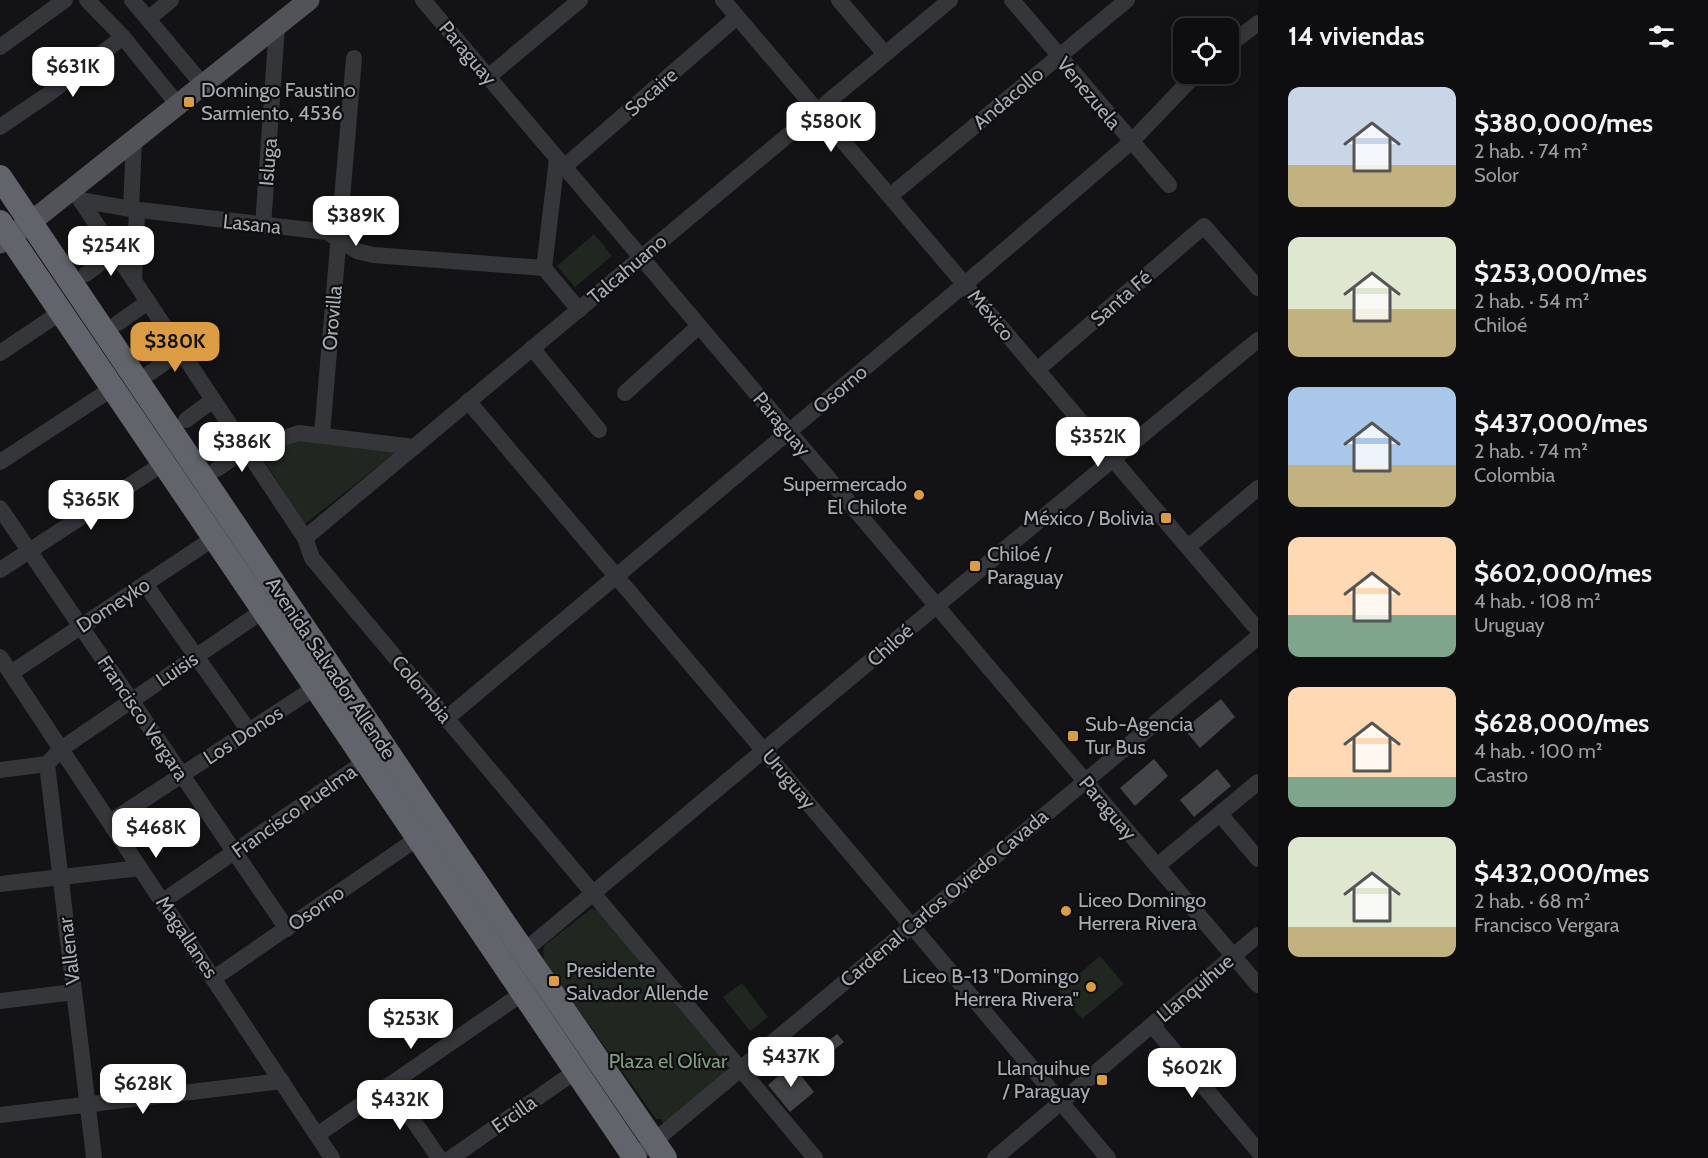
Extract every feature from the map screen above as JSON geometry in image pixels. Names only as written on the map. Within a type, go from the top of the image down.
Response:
[{"type":"highway","name":"Avenida Salvador Allende","points":[[0,177],[660,1150]]},
{"type":"highway","name":"Avenida Salvador Allende","points":[[3,234],[61,312],[113,388],[633,1157]]},
{"type":"main road","points":[[3,234],[31,222],[77,194],[134,140],[309,0]]},
{"type":"street","points":[[0,47],[65,0]]},
{"type":"street","points":[[87,0],[123,37],[178,105]]},
{"type":"street","points":[[132,0],[202,85]]},
{"type":"street","points":[[148,19],[171,0]]},
{"type":"street","name":"Paraguay","points":[[423,0],[1258,985]]},
{"type":"street","name":"México","points":[[723,0],[1258,630]]},
{"type":"street","points":[[839,0],[885,54]]},
{"type":"street","name":"Talcahuano","points":[[305,538],[950,0]]},
{"type":"street","name":"Venezuela","points":[[1012,0],[1169,185]]},
{"type":"street","name":"Andacollo","points":[[890,196],[1127,0]]},
{"type":"street","points":[[488,77],[575,1]]},
{"type":"street","name":"Socaire","points":[[561,163],[737,17]]},
{"type":"street","points":[[1239,38],[1258,23]]},
{"type":"street","name":"Isluga","points":[[262,226],[277,26]]},
{"type":"street","points":[[0,127],[50,93],[123,37]]},
{"type":"street","name":"Orovilla","points":[[322,434],[354,58]]},
{"type":"street","name":"Osorno","points":[[447,718],[1131,142],[1186,84]]},
{"type":"street","points":[[134,140],[134,281]]},
{"type":"street","points":[[561,163],[544,268],[579,309]]},
{"type":"street","name":"Lasana","points":[[77,194],[134,209],[318,231],[339,238],[357,251],[373,255],[544,268]]},
{"type":"street","name":"Colombia","points":[[77,194],[305,538],[312,558],[815,1158]]},
{"type":"street","name":"Santa Fé","points":[[1037,369],[1204,226],[1258,288]]},
{"type":"street","points":[[86,274],[115,252]]},
{"type":"street","points":[[118,323],[148,302]]},
{"type":"street","points":[[0,353],[61,312]]},
{"type":"street","points":[[625,393],[699,326]]},
{"type":"street","name":"Chiloé","points":[[524,951],[765,751],[936,605],[1258,340]]},
{"type":"street","points":[[532,348],[599,430]]},
{"type":"street","points":[[150,373],[181,351]]},
{"type":"street","points":[[0,462],[113,388]]},
{"type":"street","points":[[186,420],[213,400]]},
{"type":"street","name":"Uruguay","points":[[468,401],[914,925],[1108,1158]]},
{"type":"street","points":[[218,469],[290,435],[322,434],[414,447]]},
{"type":"street","points":[[0,570],[164,463]]},
{"type":"street","points":[[1188,547],[1258,488]]},
{"type":"street","name":"Francisco Vergara","points":[[0,508],[286,929]]},
{"type":"street","name":"Domeyko","points":[[11,673],[214,538]]},
{"type":"street","points":[[145,584],[249,731]]},
{"type":"street","name":"Luisis","points":[[61,749],[264,610]]},
{"type":"street","name":"Cardenal Carlos Oviedo Cavada","points":[[633,1157],[660,1150],[741,1069],[1084,780],[1258,637]]},
{"type":"street","name":"Magallanes","points":[[0,657],[332,1158]]},
{"type":"street","name":"Los Donos","points":[[110,822],[316,687]]},
{"type":"street","points":[[0,770],[47,764],[61,749]]},
{"type":"street","name":"Francisco Puelma","points":[[163,901],[366,761]]},
{"type":"street","name":"Vallenar","points":[[47,764],[94,1158]]},
{"type":"street","points":[[1157,866],[1258,782]]},
{"type":"street","points":[[1220,814],[1258,859]]},
{"type":"street","name":"Osorno","points":[[214,978],[418,838]]},
{"type":"street","points":[[0,884],[140,868]]},
{"type":"street","name":"Llanquihue","points":[[995,1158],[1258,935]]},
{"type":"street","points":[[0,1001],[74,992]]},
{"type":"street","points":[[317,1135],[523,993]]},
{"type":"street","points":[[1152,1025],[1258,1151]]},
{"type":"street","name":"Ercilla","points":[[451,1158],[576,1071]]},
{"type":"street","points":[[0,1115],[282,1081]]},
{"type":"street","points":[[389,1085],[439,1158]]},
{"type":"green space","points":[[594,234],[612,256],[575,287],[557,266]]},
{"type":"green space","points":[[240,423],[401,448],[305,524]]},
{"type":"green space","name":"Plaza el Olívar","points":[[591,909],[599,910],[725,1063],[726,1071],[664,1124],[661,1119],[656,1119],[544,961],[543,949],[546,944]]},
{"type":"green space","name":"Liceo B-13 \"Domingo Herrera Rivera\"","points":[[1100,956],[1124,984],[1082,1019],[1059,991]]},
{"type":"green space","points":[[742,983],[768,1017],[750,1031],[723,997]]},
{"type":"building","points":[[1221,699],[1235,717],[1200,748],[1184,729]]},
{"type":"building","points":[[1154,759],[1168,776],[1135,806],[1120,788]]},
{"type":"building","points":[[1217,769],[1231,786],[1194,817],[1180,800]]},
{"type":"building","points":[[837,1034],[844,1042],[820,1061],[813,1053]]},
{"type":"building","points":[[792,1064],[814,1092],[790,1112],[768,1085]]},
{"type":"place","name":"Domingo Faustino Sarmiento, 4536","points":[[189,102]]},
{"type":"place","name":"Supermercado El Chilote","points":[[919,495]]},
{"type":"place","name":"México / Bolivia","points":[[1166,518]]},
{"type":"place","name":"Chiloé / Paraguay","points":[[975,566]]},
{"type":"place","name":"Sub-Agencia Tur Bus","points":[[1073,736]]},
{"type":"place","name":"Liceo Domingo Herrera Rivera","points":[[1066,911]]},
{"type":"place","name":"Presidente Salvador Allende","points":[[554,981]]},
{"type":"place","name":"Liceo B-13 \"Domingo Herrera Rivera\"","points":[[1091,987]]},
{"type":"place","name":"Llanquihue / Paraguay","points":[[1102,1080]]}]
